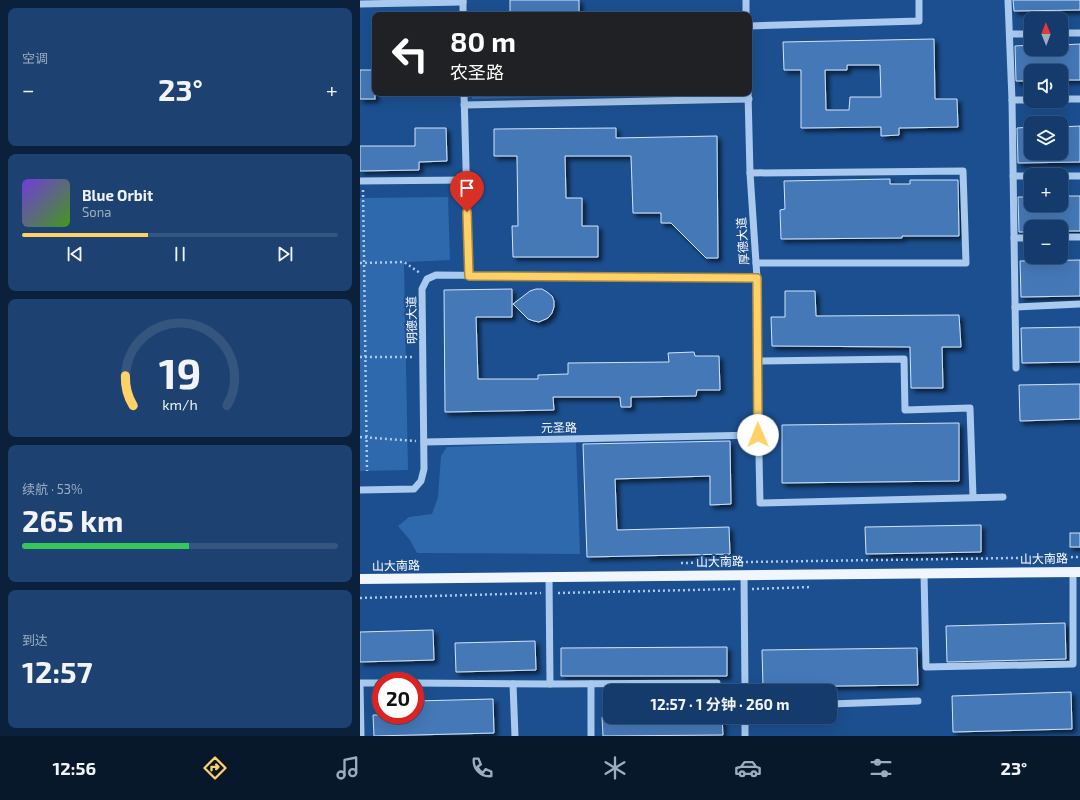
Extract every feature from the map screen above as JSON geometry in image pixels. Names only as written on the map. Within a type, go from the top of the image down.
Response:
[{"type":"main road","name":"山大南路","points":[[360,579],[1076,572]]},
{"type":"street","points":[[746,0],[746,12]]},
{"type":"street","points":[[752,26],[919,21],[919,0]]},
{"type":"street","points":[[1008,0],[1012,100],[1016,368]]},
{"type":"street","points":[[360,4],[463,1],[464,12]]},
{"type":"street","points":[[1068,33],[1080,33]]},
{"type":"street","points":[[1010,34],[1024,34]]},
{"type":"street","points":[[464,96],[469,276]]},
{"type":"street","points":[[464,105],[748,96]]},
{"type":"street","name":"厚德大道","points":[[748,96],[750,173],[757,278],[760,503],[973,497]]},
{"type":"street","points":[[1068,99],[1080,99]]},
{"type":"street","points":[[1012,100],[1024,100]]},
{"type":"street","points":[[750,173],[963,171],[966,263],[756,263]]},
{"type":"street","points":[[1013,176],[1024,176]]},
{"type":"street","points":[[1068,176],[1080,176]]},
{"type":"street","points":[[362,181],[466,180]]},
{"type":"street","points":[[1068,237],[1080,237]]},
{"type":"street","points":[[1014,238],[1024,238]]},
{"type":"street","points":[[427,279],[436,275],[757,278]]},
{"type":"street","name":"明德大道","points":[[360,490],[414,489],[421,481],[424,468],[422,289],[427,279]]},
{"type":"street","points":[[1015,307],[1080,304]]},
{"type":"street","points":[[757,361],[904,359],[905,410],[970,408],[973,497],[1004,497]]},
{"type":"street","name":"元圣路","points":[[424,442],[758,435]]},
{"type":"street","points":[[924,573],[926,667],[1074,664],[1076,572]]},
{"type":"street","points":[[744,575],[745,684]]},
{"type":"street","points":[[549,577],[550,684]]},
{"type":"street","points":[[424,683],[592,684],[717,682]]},
{"type":"street","points":[[361,736],[360,683],[372,683]]},
{"type":"street","points":[[513,684],[515,736]]},
{"type":"street","points":[[591,736],[592,684]]},
{"type":"street","points":[[837,704],[918,701]]},
{"type":"street","points":[[745,724],[745,736]]},
{"type":"path","points":[[362,181],[367,471]]},
{"type":"path","points":[[360,263],[404,262],[427,279]]},
{"type":"path","points":[[360,357],[423,357]]},
{"type":"path","points":[[360,437],[424,442]]},
{"type":"path","points":[[676,563],[1080,556]]},
{"type":"path","points":[[556,593],[816,587]]},
{"type":"path","points":[[360,598],[548,593]]},
{"type":"shaded area","points":[[472,96],[584,96],[472,99]]},
{"type":"shaded area","points":[[448,197],[450,260],[404,262],[408,470],[360,471],[360,198]]},
{"type":"shaded area","points":[[576,442],[580,554],[417,553],[410,540],[398,526],[409,517],[432,514],[438,497],[441,456],[447,447]]},
{"type":"building","points":[[510,0],[579,0],[579,12],[510,12]]},
{"type":"building","points":[[1013,0],[1080,0],[1080,10],[1014,11]]},
{"type":"building","points":[[934,39],[935,99],[957,99],[958,127],[899,128],[899,135],[881,136],[881,127],[801,128],[801,70],[784,70],[783,42]],"holes":[[[847,65],[880,65],[881,97],[850,97],[849,110],[826,110],[825,70],[847,70]]]},
{"type":"building","points":[[1080,44],[1080,80],[1068,80],[1068,64],[1024,64],[1024,81],[1016,81],[1015,46],[1024,45],[1024,56],[1068,56],[1068,45]]},
{"type":"building","points":[[360,70],[372,70],[372,96],[375,96],[375,99],[360,99]]},
{"type":"building","points":[[1080,126],[1080,162],[1018,163],[1017,128],[1024,128],[1024,160],[1068,160],[1068,127]]},
{"type":"building","points":[[415,128],[446,128],[447,161],[419,162],[419,170],[360,171],[360,146],[415,146]]},
{"type":"building","points":[[616,128],[616,138],[717,136],[718,258],[706,258],[671,223],[661,223],[661,213],[633,213],[631,156],[565,156],[566,198],[582,198],[582,226],[598,226],[598,257],[513,257],[512,226],[518,226],[517,156],[494,156],[494,129]]},
{"type":"building","points":[[890,179],[890,184],[910,184],[910,180],[958,180],[959,236],[781,239],[780,210],[785,209],[784,181]]},
{"type":"building","points":[[1068,196],[1080,196],[1080,231],[1068,231],[1068,220],[1024,220],[1024,232],[1019,232],[1018,197],[1024,197],[1024,212],[1068,212]]},
{"type":"building","points":[[1068,260],[1080,260],[1080,296],[1021,297],[1020,261],[1024,261],[1024,264],[1068,264]]},
{"type":"building","points":[[512,289],[512,317],[476,317],[478,379],[538,379],[538,375],[568,374],[568,363],[669,362],[668,353],[694,352],[695,356],[719,356],[720,390],[697,390],[696,396],[631,397],[631,407],[621,407],[620,397],[553,397],[554,410],[445,412],[444,290]]},
{"type":"building","points":[[542,289],[547,292],[552,296],[554,301],[552,313],[548,318],[539,322],[528,319],[513,304],[530,291]]},
{"type":"building","points":[[785,291],[815,291],[816,316],[959,315],[961,347],[942,347],[943,388],[911,388],[910,347],[772,346],[771,317],[785,317]]},
{"type":"building","points":[[1080,327],[1080,362],[1022,363],[1021,328]]},
{"type":"building","points":[[1080,384],[1080,419],[1020,421],[1019,385]]},
{"type":"building","points":[[959,423],[959,481],[782,483],[782,425]]},
{"type":"building","points":[[730,441],[731,504],[710,505],[710,476],[615,479],[617,530],[729,527],[730,554],[587,557],[583,444]]},
{"type":"building","points":[[981,525],[981,552],[866,554],[865,527]]},
{"type":"building","points":[[1070,533],[1080,533],[1080,547],[1070,547]]},
{"type":"building","points":[[1065,623],[1066,659],[947,662],[946,626]]},
{"type":"building","points":[[433,630],[434,660],[360,662],[360,632]]},
{"type":"building","points":[[535,641],[536,670],[456,672],[455,643]]},
{"type":"building","points":[[727,647],[727,676],[561,676],[561,648]]},
{"type":"building","points":[[917,648],[918,685],[837,686],[837,684],[763,684],[762,650]]},
{"type":"building","points":[[1071,692],[1072,729],[953,732],[952,696]]},
{"type":"building","points":[[493,699],[494,733],[374,736],[373,724],[424,724],[424,701]]},
{"type":"building","points":[[602,717],[603,724],[722,724],[723,735],[603,736]]},
{"type":"route","points":[[467,212],[469,276],[757,278],[758,435]]}]
